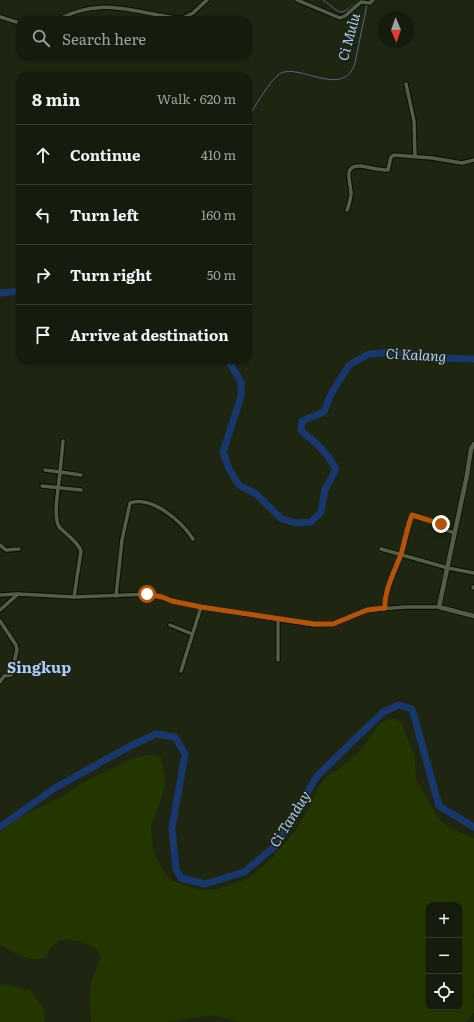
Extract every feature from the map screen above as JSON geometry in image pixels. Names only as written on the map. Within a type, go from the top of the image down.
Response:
[{"type":"street","points":[[186,16],[207,0]]},
{"type":"street","points":[[297,0],[340,18],[345,16],[361,2],[370,2]]},
{"type":"street","points":[[64,16],[77,9],[100,6],[170,16]]},
{"type":"street","points":[[0,17],[16,22]]},
{"type":"street","points":[[406,84],[414,120],[415,156]]},
{"type":"street","points":[[347,210],[351,196],[348,176],[351,169],[356,166],[388,170],[392,156],[415,156],[462,163],[474,160]]},
{"type":"street","points":[[63,441],[57,517],[58,524],[81,551],[74,597]]},
{"type":"street","points":[[439,607],[467,475],[471,449],[474,444]]},
{"type":"street","points":[[45,470],[81,475]]},
{"type":"street","points":[[42,486],[81,490]]},
{"type":"street","points":[[116,596],[122,540],[130,503],[144,503],[156,506],[180,522],[193,539]]},
{"type":"street","points":[[385,608],[386,594],[401,554],[413,515],[439,523],[443,525],[445,530],[455,533]]},
{"type":"street","points":[[0,545],[6,550],[19,549]]},
{"type":"street","points":[[382,549],[448,568],[474,573]]},
{"type":"street","points":[[0,610],[18,594]]},
{"type":"street","points":[[0,595],[18,594],[74,597],[152,594],[172,601],[201,607],[314,624],[333,624],[367,610],[385,608],[439,607],[474,615]]},
{"type":"street","points":[[181,671],[201,607]]},
{"type":"street","points":[[278,619],[278,660]]},
{"type":"street","points":[[0,621],[14,641],[17,650],[10,675],[4,676],[0,682]]},
{"type":"street","points":[[170,625],[192,634]]},
{"type":"green space","points":[[394,719],[401,722],[415,757],[416,780],[439,819],[450,828],[474,838],[474,1012],[466,1022],[240,1022],[212,1015],[167,1022],[91,1022],[90,990],[92,979],[100,957],[96,949],[82,942],[67,939],[55,943],[45,958],[33,959],[22,956],[0,945],[0,833],[15,820],[66,794],[87,780],[130,760],[148,755],[161,757],[165,786],[151,828],[153,849],[166,875],[172,880],[201,890],[217,889],[247,879],[271,859],[295,831],[307,812],[317,790],[326,777],[339,769],[358,753],[380,723]]},
{"type":"green space","points":[[0,984],[30,990],[44,1009],[45,1022],[0,1022]]},
{"type":"waterway","points":[[323,0],[341,12],[348,9],[360,0]]},
{"type":"waterway","name":"Ci Mulu","points":[[252,111],[272,81],[281,73],[289,71],[332,80],[342,78],[349,73],[355,63],[367,4]]},
{"type":"waterway","name":"Ci Kalang","points":[[0,293],[16,291]]},
{"type":"waterway","name":"Ci Kalang","points":[[230,364],[241,382],[241,397],[223,452],[229,469],[239,485],[256,494],[282,519],[296,523],[311,522],[321,512],[325,490],[336,469],[323,450],[301,430],[302,421],[324,412],[331,394],[349,365],[369,354],[393,352],[440,358],[474,359]]},
{"type":"waterway","name":"Ci Tanduy","points":[[0,827],[55,788],[130,746],[156,734],[175,737],[185,754],[172,828],[176,869],[181,878],[205,884],[244,872],[274,847],[317,776],[383,712],[399,705],[412,709],[439,806],[474,827]]},
{"type":"district","name":"Singkup","points":[[39,668]]},
{"type":"route","points":[[147,594],[152,594],[172,601],[221,610],[314,624],[333,624],[367,610],[385,608],[387,592],[401,554],[412,515],[441,524]]}]
